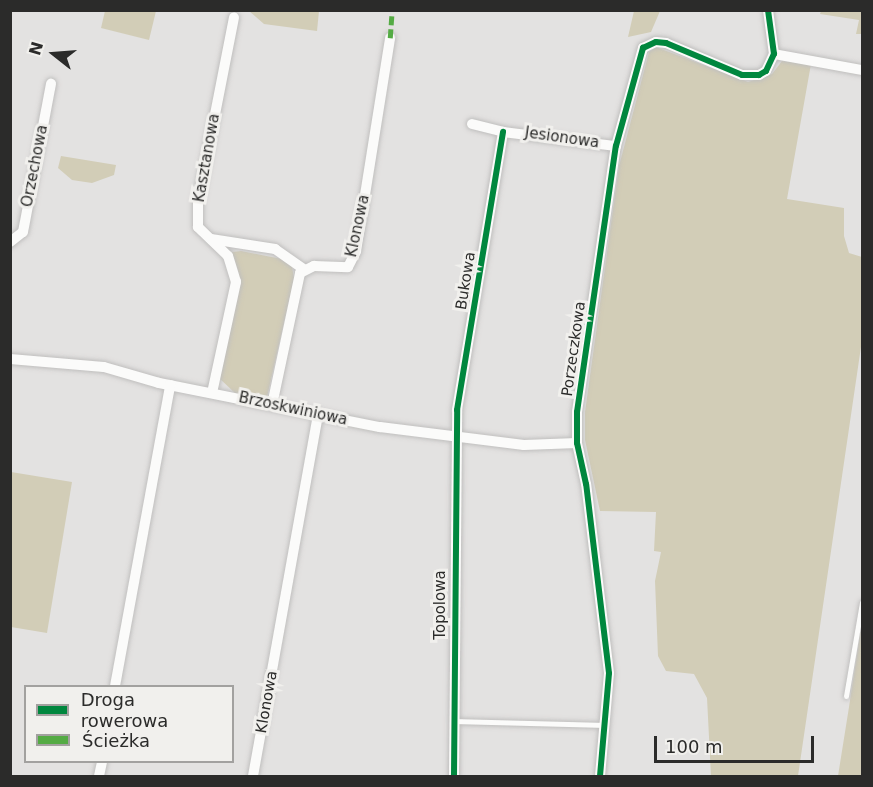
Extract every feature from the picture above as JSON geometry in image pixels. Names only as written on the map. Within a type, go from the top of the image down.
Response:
[{"type":"street","points":[[768,10],[774,54],[862,70]]},
{"type":"street","name":"Kasztanowa","points":[[212,393],[236,282],[228,256],[198,227],[198,201],[234,16]]},
{"type":"street","name":"Klonowa","points":[[304,269],[342,268],[351,263],[390,38]]},
{"type":"street","name":"Porzeczkowa","points":[[600,777],[609,673],[586,484],[577,443],[577,412],[616,146],[634,70],[643,48],[656,42],[742,75],[766,70],[774,54]]},
{"type":"street","name":"Orzechowa","points":[[10,242],[23,232],[51,84]]},
{"type":"street","name":"Jesionowa","points":[[472,124],[503,132],[616,146]]},
{"type":"street","name":"Bukowa","points":[[457,434],[457,410],[503,132]]},
{"type":"street","points":[[211,239],[275,249],[304,269],[295,287],[272,405]]},
{"type":"street","name":"Brzoskwiniowa","points":[[10,359],[104,368],[170,385],[380,427],[457,434],[524,445],[577,443]]},
{"type":"street","points":[[115,685],[170,385]]},
{"type":"street","name":"Klonowa","points":[[253,777],[318,414]]},
{"type":"street","name":"Topolowa","points":[[454,777],[457,434]]},
{"type":"lane","points":[[846,696],[862,602]]},
{"type":"lane","points":[[453,722],[606,724]]},
{"type":"shaded area","points":[[105,11],[156,11],[149,40],[101,28]]},
{"type":"shaded area","points":[[249,11],[319,11],[317,31],[264,24]]},
{"type":"shaded area","points":[[634,11],[660,11],[651,32],[628,37]]},
{"type":"shaded area","points":[[821,11],[862,11],[862,34],[856,34],[859,20],[820,14]]},
{"type":"shaded area","points":[[656,47],[748,82],[772,74],[782,61],[811,64],[787,199],[844,208],[844,236],[849,253],[862,257],[862,340],[798,776],[711,776],[707,698],[694,674],[666,671],[658,656],[655,581],[661,552],[654,551],[656,512],[600,511],[585,440],[585,412],[619,166],[649,52]]},
{"type":"shaded area","points":[[61,156],[116,165],[114,175],[92,183],[72,180],[58,168]]},
{"type":"shaded area","points":[[241,251],[287,260],[292,266],[294,279],[267,397],[236,394],[218,377],[239,274],[232,252]]},
{"type":"shaded area","points":[[11,472],[72,482],[47,633],[11,627]]},
{"type":"shaded area","points":[[862,621],[862,776],[838,776],[849,707]]},
{"type":"marked path","points":[[390,38],[392,10]]},
{"type":"cycle path","points":[[600,776],[609,673],[586,484],[577,443],[577,412],[616,146],[643,48],[656,42],[666,43],[742,75],[759,75],[766,71],[774,54],[768,10]]},
{"type":"cycle path","points":[[454,776],[457,410],[503,132]]}]
